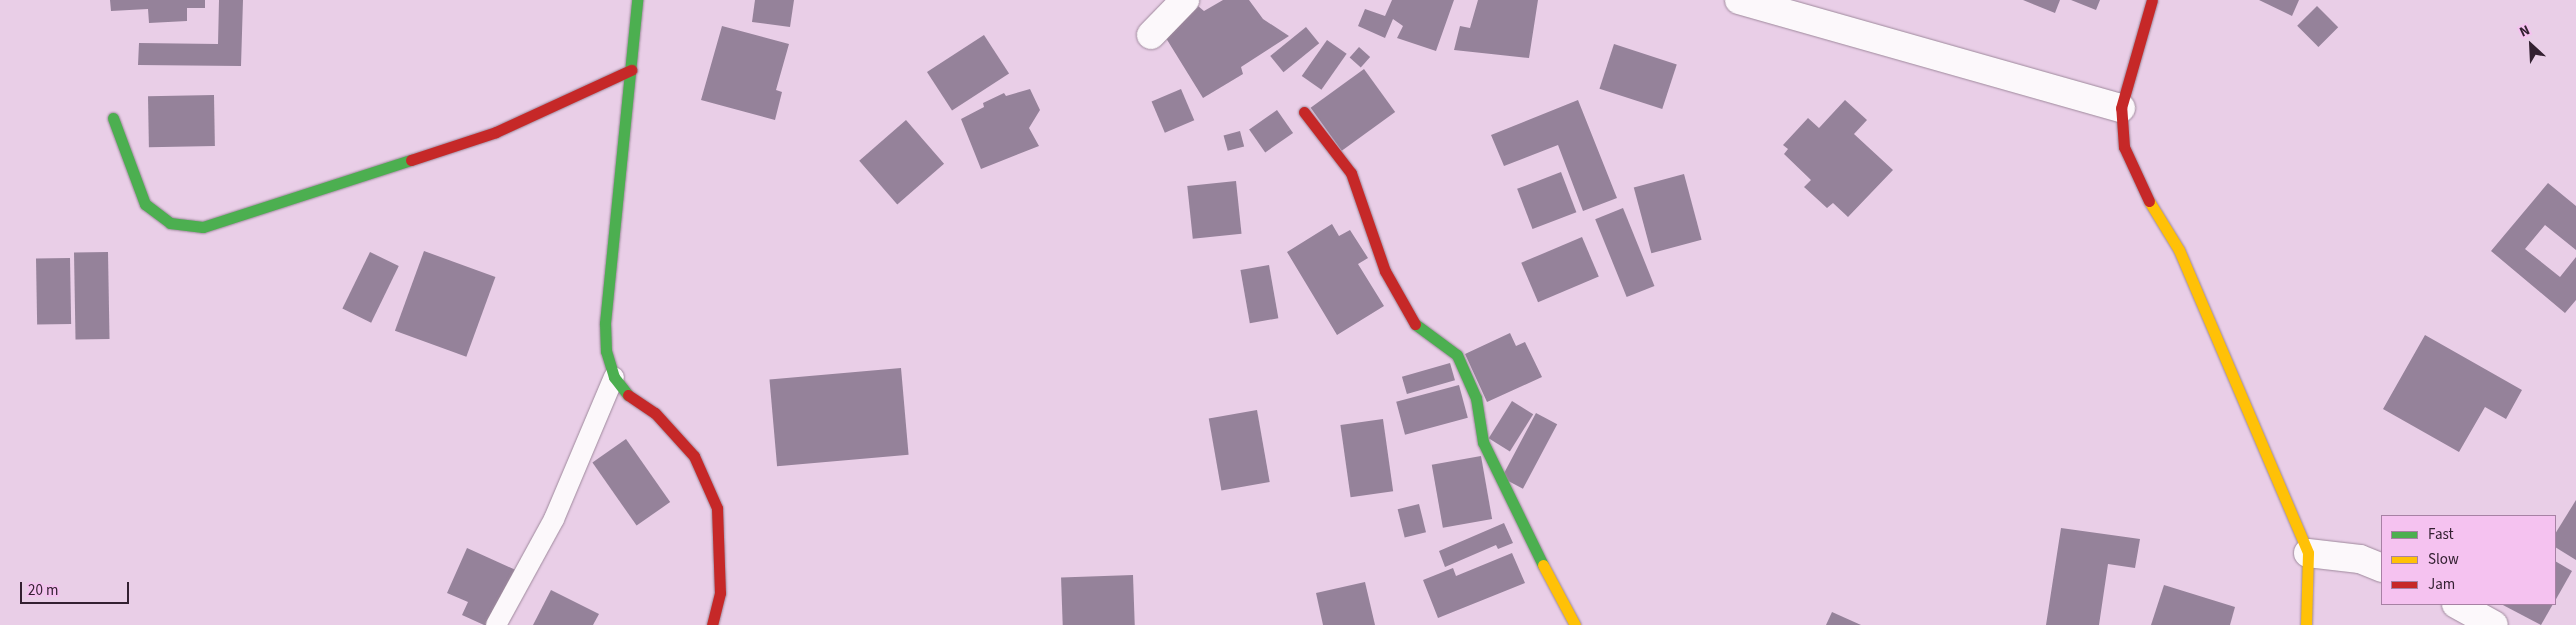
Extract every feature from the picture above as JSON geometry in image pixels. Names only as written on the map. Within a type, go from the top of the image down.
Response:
[{"type":"street","points":[[637,0],[605,323],[606,351],[614,377],[631,398],[655,413],[694,456],[717,508],[720,592],[712,625]]},
{"type":"street","points":[[1151,35],[1185,0]]},
{"type":"street","points":[[1739,0],[2121,108]]},
{"type":"street","points":[[2152,0],[2121,108],[2124,147],[2140,186],[2178,250],[2198,291],[2308,553],[2306,625]]},
{"type":"street","points":[[112,118],[145,204],[170,223],[204,227],[496,132],[631,70]]},
{"type":"street","points":[[1304,112],[1351,173],[1385,271],[1410,320],[1457,355],[1476,398],[1483,442],[1520,521],[1575,625]]},
{"type":"street","points":[[2308,553],[2360,559],[2381,568]]},
{"type":"street","points":[[2458,605],[2494,625]]},
{"type":"lane","points":[[496,625],[554,519],[614,377]]},
{"type":"building","points":[[110,0],[205,0],[205,8],[187,8],[187,21],[149,23],[148,9],[111,11]]},
{"type":"building","points":[[219,0],[243,0],[241,66],[138,65],[139,43],[218,44]]},
{"type":"building","points":[[755,0],[794,0],[790,27],[752,22]]},
{"type":"building","points":[[1223,0],[1249,0],[1263,19],[1289,36],[1241,67],[1243,74],[1203,98],[1161,30],[1198,6],[1204,11]]},
{"type":"building","points":[[1392,0],[1454,0],[1436,51],[1397,38],[1403,26],[1393,19],[1385,38],[1358,26],[1365,9],[1385,16]]},
{"type":"building","points":[[1478,0],[1538,0],[1529,58],[1454,50],[1460,26],[1470,28]]},
{"type":"building","points":[[2023,0],[2060,0],[2055,13]]},
{"type":"building","points":[[2071,0],[2100,0],[2096,10]]},
{"type":"building","points":[[2259,0],[2299,0],[2292,16]]},
{"type":"building","points":[[2317,6],[2338,27],[2318,47],[2297,26]]},
{"type":"building","points":[[722,26],[789,44],[776,90],[782,92],[775,120],[701,100]]},
{"type":"building","points":[[1306,27],[1319,43],[1283,72],[1270,56]]},
{"type":"building","points":[[984,35],[1009,74],[952,111],[927,72]]},
{"type":"building","points":[[1327,40],[1347,54],[1321,90],[1302,76]]},
{"type":"building","points":[[1614,44],[1677,64],[1662,109],[1599,89]]},
{"type":"building","points":[[1359,47],[1370,57],[1361,67],[1350,57]]},
{"type":"building","points":[[1364,69],[1395,112],[1342,151],[1311,108]]},
{"type":"building","points":[[1030,89],[1040,110],[1029,128],[1039,146],[981,169],[961,119],[984,107],[983,103],[1004,93],[1006,96]]},
{"type":"building","points":[[1181,89],[1194,120],[1165,133],[1152,102]]},
{"type":"building","points":[[214,95],[215,146],[149,147],[148,96]]},
{"type":"building","points":[[1578,100],[1617,198],[1583,211],[1558,145],[1504,166],[1491,135]]},
{"type":"building","points":[[1845,100],[1867,120],[1854,134],[1893,170],[1848,217],[1833,203],[1827,208],[1804,187],[1811,180],[1784,154],[1788,149],[1783,145],[1808,118],[1819,128]]},
{"type":"building","points":[[1277,110],[1293,133],[1265,152],[1249,130]]},
{"type":"building","points":[[906,120],[944,164],[897,204],[859,161]]},
{"type":"building","points":[[1240,131],[1244,146],[1228,151],[1224,135]]},
{"type":"building","points":[[1561,172],[1576,212],[1533,229],[1517,189]]},
{"type":"building","points":[[1684,174],[1702,240],[1651,253],[1634,187]]},
{"type":"building","points":[[1236,181],[1242,234],[1193,239],[1187,186]]},
{"type":"building","points":[[2548,183],[2576,206],[2576,250],[2545,225],[2525,249],[2560,277],[2576,257],[2576,300],[2565,313],[2491,251]]},
{"type":"building","points":[[1623,208],[1654,286],[1627,297],[1595,219]]},
{"type":"building","points":[[1332,224],[1339,236],[1350,230],[1368,258],[1358,264],[1384,306],[1337,335],[1287,252]]},
{"type":"building","points":[[1582,237],[1599,277],[1538,302],[1521,263]]},
{"type":"building","points":[[424,251],[495,277],[466,357],[395,331]]},
{"type":"building","points":[[108,252],[110,339],[76,340],[74,253]]},
{"type":"building","points":[[370,252],[399,266],[371,323],[342,309]]},
{"type":"building","points":[[70,258],[71,324],[37,325],[36,259]]},
{"type":"building","points":[[1269,265],[1278,318],[1250,323],[1240,270]]},
{"type":"building","points":[[1510,333],[1516,346],[1525,342],[1542,377],[1487,402],[1465,354]]},
{"type":"building","points":[[2425,335],[2522,390],[2506,419],[2485,407],[2459,452],[2383,409]]},
{"type":"building","points":[[1450,363],[1455,380],[1407,394],[1402,377]]},
{"type":"building","points":[[901,368],[909,455],[777,466],[770,380]]},
{"type":"building","points":[[1459,385],[1468,418],[1405,435],[1396,402]]},
{"type":"building","points":[[1512,401],[1533,414],[1510,452],[1489,438]]},
{"type":"building","points":[[1257,410],[1270,482],[1221,490],[1209,419]]},
{"type":"building","points":[[1536,413],[1557,424],[1523,489],[1502,477]]},
{"type":"building","points":[[1383,419],[1393,491],[1351,497],[1340,425]]},
{"type":"building","points":[[626,439],[670,502],[637,526],[592,463]]},
{"type":"building","points":[[1481,456],[1492,519],[1443,528],[1432,465]]},
{"type":"building","points":[[2576,500],[2576,560],[2556,548],[2556,532]]},
{"type":"building","points":[[1419,504],[1426,532],[1405,537],[1398,509]]},
{"type":"building","points":[[1504,523],[1513,543],[1498,549],[1496,545],[1445,567],[1439,551]]},
{"type":"building","points":[[2061,528],[2140,539],[2135,568],[2108,564],[2099,625],[2046,625]]},
{"type":"building","points":[[467,548],[518,571],[494,625],[484,625],[462,615],[468,602],[447,593]]},
{"type":"building","points":[[1512,553],[1525,583],[1438,618],[1423,580],[1453,568],[1456,576]]},
{"type":"building","points":[[2556,562],[2572,571],[2556,599]]},
{"type":"building","points":[[1133,575],[1135,625],[1063,625],[1061,578]]},
{"type":"building","points":[[1365,582],[1375,625],[1323,625],[1316,593]]},
{"type":"building","points":[[2164,585],[2235,607],[2230,625],[2151,625]]},
{"type":"building","points":[[551,590],[599,614],[593,625],[533,625]]},
{"type":"building","points":[[2503,605],[2552,605],[2541,625]]},
{"type":"building","points":[[1832,612],[1861,625],[1826,625]]},
{"type":"traffic: fast","points":[[628,395],[614,377],[606,351],[605,323],[637,0]]},
{"type":"traffic: fast","points":[[113,118],[145,204],[170,223],[203,227],[411,160]]},
{"type":"traffic: fast","points":[[1415,324],[1457,355],[1476,398],[1483,442],[1543,565]]},
{"type":"traffic: slow","points":[[2149,201],[2179,250],[2308,553],[2306,625]]},
{"type":"traffic: slow","points":[[1543,565],[1575,625]]},
{"type":"traffic: jam","points":[[2149,201],[2124,147],[2121,108],[2152,0]]},
{"type":"traffic: jam","points":[[411,160],[496,132],[631,70]]},
{"type":"traffic: jam","points":[[1304,112],[1351,173],[1385,271],[1415,324]]},
{"type":"traffic: jam","points":[[628,395],[655,413],[694,456],[717,508],[720,593],[712,625]]}]
